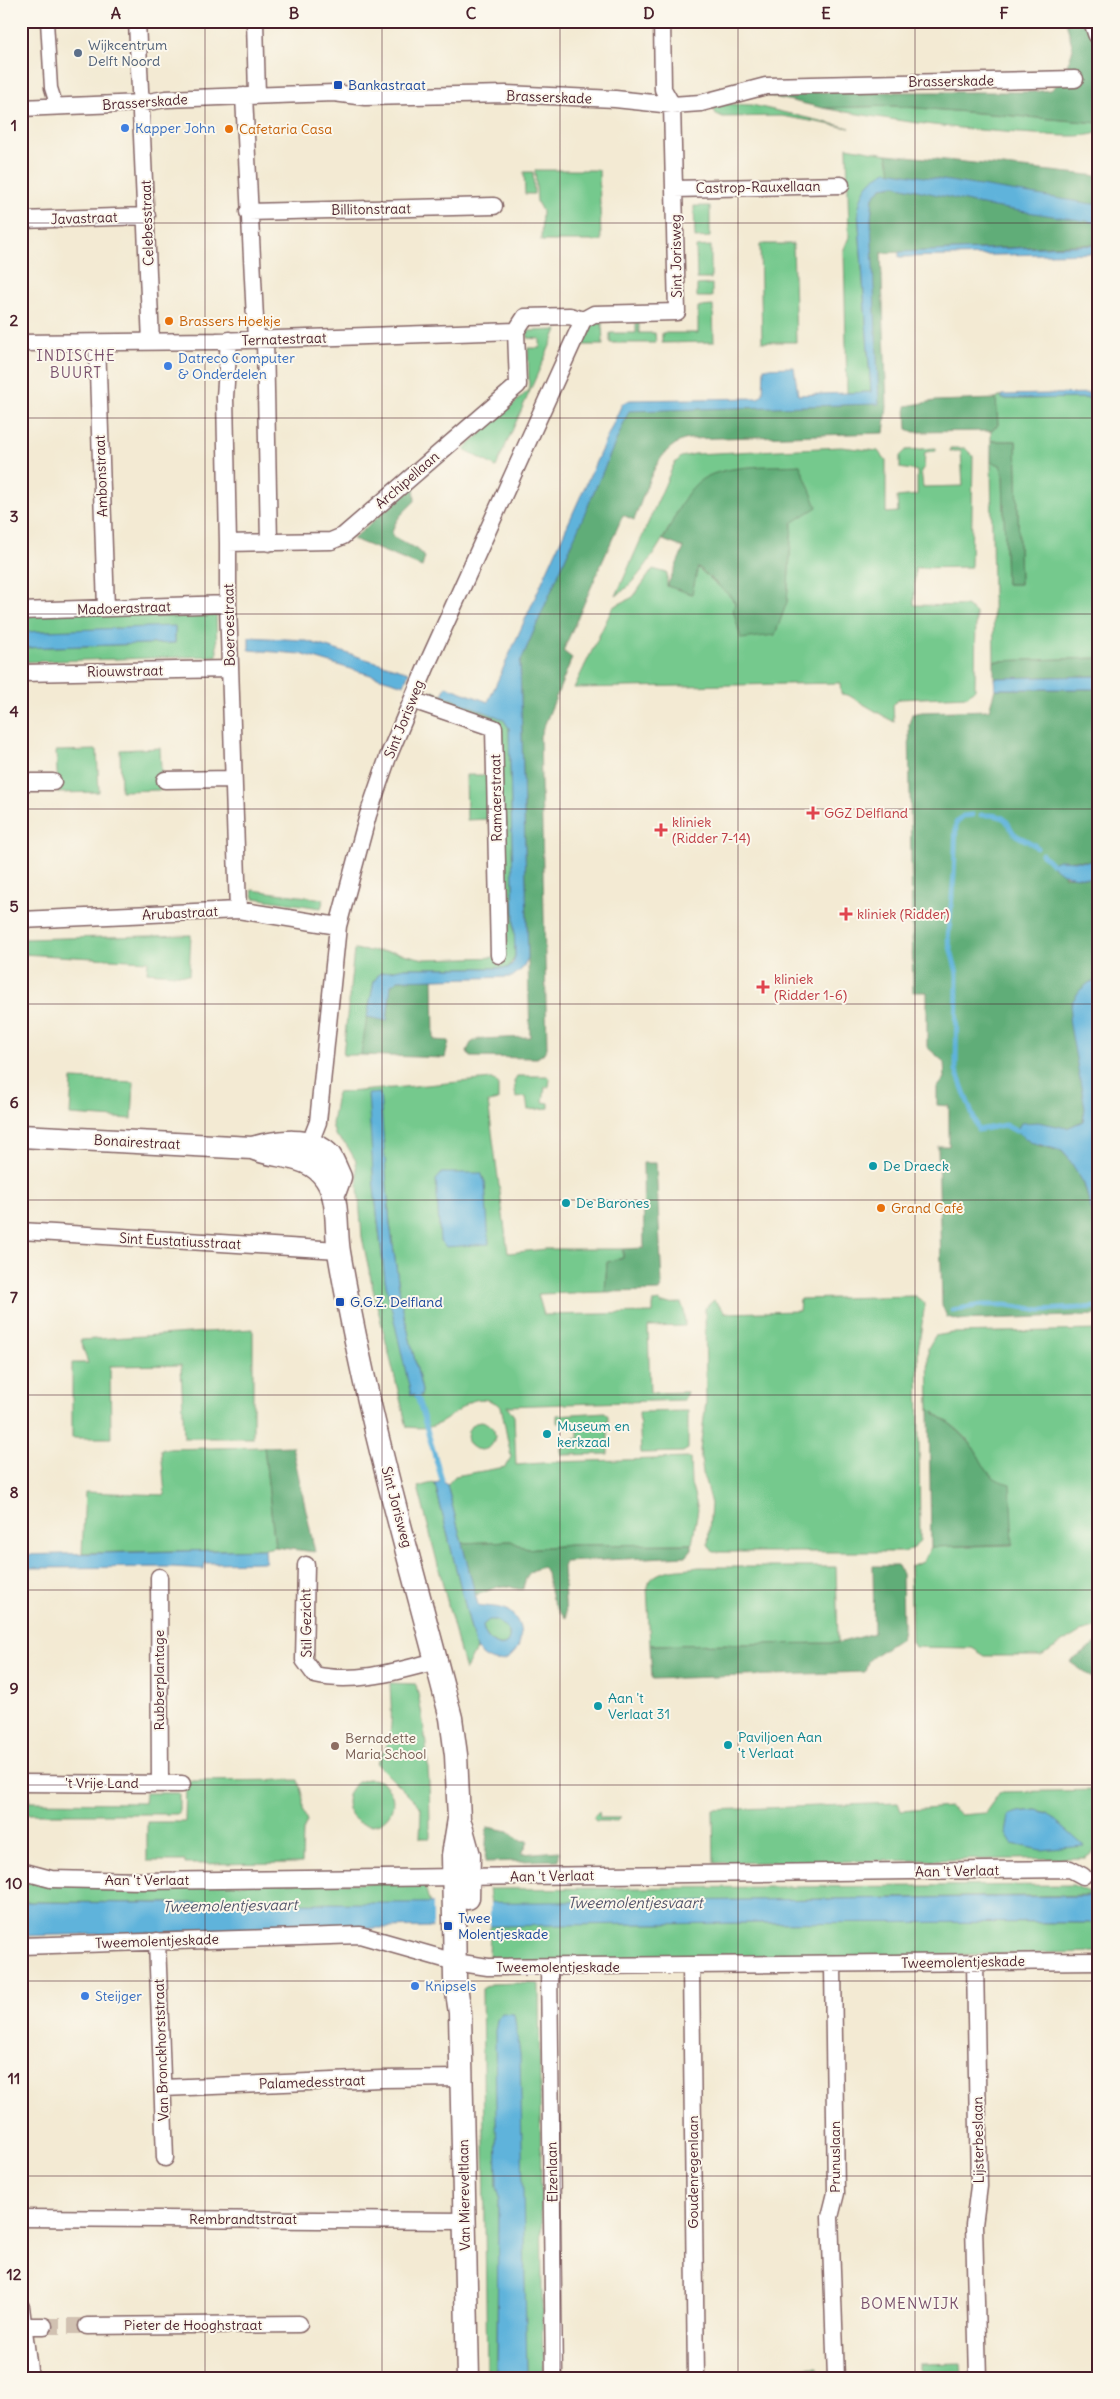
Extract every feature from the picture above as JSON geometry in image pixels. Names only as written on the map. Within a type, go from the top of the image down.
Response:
[{"type":"main road","points":[[1095,21],[1099,33]]},
{"type":"main road","name":"Bonairestraat","points":[[21,1136],[252,1148],[272,1142],[307,1152]]},
{"type":"main road","name":"Sint Jorisweg","points":[[307,1152],[330,1155],[340,1177],[334,1195],[339,1250],[360,1364],[452,1718],[459,1819],[452,1855],[461,1886]]},
{"type":"main road","name":"Van Miereveltlaan","points":[[461,1886],[463,1964],[455,1979],[460,2013],[468,2378]]},
{"type":"street","points":[[47,21],[50,88],[56,107]]},
{"type":"street","name":"Celebesstraat","points":[[137,21],[152,342]]},
{"type":"street","points":[[254,21],[250,96],[248,212],[252,227],[261,339],[269,543]]},
{"type":"street","name":"Sint Jorisweg","points":[[307,1152],[318,1122],[324,1070],[326,1028],[338,926],[368,815],[388,757],[412,700],[583,320],[594,314],[677,312],[672,105],[663,89],[662,21]]},
{"type":"street","name":"Brasserskade","points":[[21,108],[142,104],[166,99],[334,93],[365,97],[506,94],[615,99],[672,105],[701,103],[766,86],[1075,79]]},
{"type":"street","name":"Castrop-Rauxellaan","points":[[675,189],[841,185]]},
{"type":"street","name":"Billitonstraat","points":[[248,212],[494,206]]},
{"type":"street","name":"Javastraat","points":[[21,220],[147,216]]},
{"type":"street","name":"Sint Jorisweg","points":[[516,331],[525,317],[570,316],[583,320]]},
{"type":"street","name":"Ternatestraat","points":[[21,343],[152,342],[516,331]]},
{"type":"street","name":"Archipellaan","points":[[228,543],[331,541],[342,536],[518,385],[516,331]]},
{"type":"street","name":"Boeroestraat","points":[[229,340],[225,397],[228,604],[238,910]]},
{"type":"street","name":"Ambonstraat","points":[[98,343],[106,608]]},
{"type":"street","name":"Madoerastraat","points":[[21,611],[228,604]]},
{"type":"street","name":"Riouwstraat","points":[[21,674],[230,669]]},
{"type":"street","name":"Ramaerstraat","points":[[412,700],[494,728],[499,954]]},
{"type":"street","points":[[166,780],[233,779]]},
{"type":"street","points":[[21,782],[53,782]]},
{"type":"street","name":"Arubastraat","points":[[21,920],[238,910],[338,926]]},
{"type":"street","name":"Sint Eustatiusstraat","points":[[21,1231],[339,1250]]},
{"type":"street","name":"Stil Gezicht","points":[[306,1565],[304,1660],[315,1675],[326,1678],[350,1678],[397,1672],[436,1661]]},
{"type":"street","name":"Rubberplantage","points":[[159,1576],[160,1783]]},
{"type":"street","name":"'t Vrije Land","points":[[21,1783],[182,1784]]},
{"type":"street","name":"Aan 't Verlaat","points":[[21,1871],[51,1879],[461,1886],[1070,1870],[1083,1876]]},
{"type":"street","name":"Tweemolentjeskade","points":[[21,1946],[360,1935],[463,1964],[488,1967],[1099,1961]]},
{"type":"street","name":"Van Bronckhorststraat","points":[[157,1941],[165,2158]]},
{"type":"street","name":"Lijsterbeslaan","points":[[975,1962],[979,2186],[974,2225],[978,2378]]},
{"type":"street","name":"Prunuslaan","points":[[833,1965],[836,2193],[830,2217],[836,2378]]},
{"type":"street","name":"Goudenregenlaan","points":[[691,1966],[696,2378]]},
{"type":"street","name":"Elzenlaan","points":[[549,1967],[554,2378]]},
{"type":"street","name":"Palamedesstraat","points":[[163,2088],[381,2079],[462,2078]]},
{"type":"street","name":"Rembrandtstraat","points":[[21,2218],[464,2221]]},
{"type":"street","points":[[21,2307],[30,2378]]},
{"type":"street","name":"Pieter de Hooghstraat","points":[[87,2326],[299,2324]]},
{"type":"street","points":[[24,2326],[44,2326]]},
{"type":"green space","points":[[342,21],[430,21],[342,25]]},
{"type":"green space","points":[[1066,21],[1090,21],[1099,49],[1099,123],[894,106],[823,108],[761,94],[762,92],[1031,92],[1051,90],[1062,80],[1073,49]]},
{"type":"green space","points":[[727,104],[752,105],[850,128],[782,116],[723,117],[716,114],[713,108]]},
{"type":"green space","points":[[894,106],[1099,123],[1099,132],[1067,136],[980,130],[902,121],[823,108]]},
{"type":"green space","points":[[847,147],[887,154],[892,171],[858,211],[871,392],[847,393],[844,249],[849,237]]},
{"type":"green space","points":[[887,154],[1099,176],[1099,244],[881,253],[887,407],[884,433],[687,439],[676,444],[659,461],[647,484],[634,520],[623,515],[563,651],[572,658],[540,736],[547,1048],[537,1058],[470,1057],[467,1051],[471,1043],[478,1039],[530,1037],[520,663],[629,410],[871,404],[868,253],[873,197],[882,187],[894,185]]},
{"type":"green space","points":[[535,170],[599,170],[601,241],[541,241],[542,211],[537,202]]},
{"type":"green space","points":[[524,172],[533,172],[534,194],[525,194]]},
{"type":"green space","points":[[694,206],[710,206],[710,237],[695,238]]},
{"type":"green space","points":[[760,244],[793,244],[796,342],[762,342]]},
{"type":"green space","points":[[711,246],[711,279],[697,279],[696,247]]},
{"type":"green space","points":[[712,284],[712,297],[697,297],[697,285]]},
{"type":"green space","points":[[713,306],[714,342],[662,343],[662,333],[698,333],[698,307]]},
{"type":"green space","points":[[602,320],[603,345],[580,345],[586,328]]},
{"type":"green space","points":[[636,323],[639,323],[639,333],[655,333],[656,343],[610,343],[610,333],[636,333]]},
{"type":"green space","points":[[557,330],[496,467],[464,449],[529,390],[528,348],[540,348],[540,339],[528,338],[527,331]]},
{"type":"green space","points":[[1002,395],[1003,399],[1099,398],[1099,658],[994,661],[991,462],[1000,465],[1003,473],[1006,584],[1020,584],[1016,441],[991,441],[991,431],[998,425],[996,399]]},
{"type":"green space","points":[[996,399],[998,425],[991,431],[914,432],[907,429],[906,406],[935,401]]},
{"type":"green space","points":[[991,441],[1016,441],[1020,584],[1006,584],[1003,473],[1000,465],[991,462]]},
{"type":"green space","points":[[841,447],[878,451],[886,461],[886,513],[898,512],[897,497],[917,495],[917,471],[900,468],[900,456],[906,450],[936,448],[936,451],[925,452],[924,469],[921,470],[923,487],[963,486],[961,451],[950,451],[950,448],[965,448],[973,456],[971,567],[915,568],[914,605],[966,606],[976,613],[975,689],[968,696],[899,699],[893,705],[894,722],[848,695],[841,694],[840,683],[574,688],[613,607],[633,597],[653,569],[667,573],[667,586],[692,593],[697,567],[729,595],[735,603],[787,602],[792,523],[800,465],[697,483],[640,573],[629,586],[616,596],[674,464],[681,457],[695,454]]},
{"type":"green space","points":[[800,465],[817,507],[792,523],[787,602],[775,635],[741,639],[733,610],[735,603],[729,595],[698,567],[692,594],[667,586],[684,548],[663,540],[687,495],[697,483],[707,477],[719,472],[746,467]]},
{"type":"green space","points":[[414,485],[415,501],[397,521],[392,536],[416,549],[425,557],[422,567],[353,539]]},
{"type":"green space","points":[[216,608],[217,656],[21,662],[21,648],[175,643],[175,627],[21,632],[21,614]]},
{"type":"green space","points":[[1099,658],[1099,676],[994,678],[994,661]]},
{"type":"green space","points":[[995,689],[1099,689],[1099,862],[1072,860],[1064,876],[1088,877],[1099,881],[1099,981],[1090,982],[1076,1051],[1085,1108],[1083,1121],[1067,1128],[1058,1127],[1037,1145],[1062,1151],[1078,1170],[1084,1184],[1099,1237],[1099,1315],[958,1320],[947,1317],[942,1305],[938,1146],[949,1146],[949,1106],[937,1105],[937,1088],[945,1078],[944,1062],[927,1047],[927,992],[913,992],[909,724],[912,714],[922,712],[989,710]]},
{"type":"green space","points":[[433,691],[503,719],[509,728],[515,957],[508,968],[405,968],[380,973],[374,981],[361,1055],[343,1055],[354,950],[395,952],[424,959],[504,957],[500,728],[430,699]]},
{"type":"green space","points":[[160,748],[162,790],[121,791],[120,750]]},
{"type":"green space","points":[[97,750],[99,792],[58,793],[56,751]]},
{"type":"green space","points":[[466,775],[488,775],[489,819],[467,820]]},
{"type":"green space","points":[[252,890],[324,899],[321,908],[254,898]]},
{"type":"green space","points":[[191,935],[189,975],[147,972],[148,961],[21,954],[21,939]]},
{"type":"green space","points":[[433,979],[434,1040],[449,1041],[445,1058],[361,1055],[367,1017],[387,1020],[391,984],[398,980]]},
{"type":"green space","points":[[517,1076],[547,1076],[550,1079],[549,1087],[545,1087],[543,1102],[549,1103],[549,1108],[528,1110],[526,1097],[516,1098],[514,1081]]},
{"type":"green space","points":[[72,1079],[134,1082],[132,1119],[70,1115]]},
{"type":"green space","points":[[492,1079],[498,1084],[498,1100],[488,1102],[508,1253],[546,1249],[623,1249],[623,1258],[607,1263],[605,1292],[538,1294],[544,1315],[653,1313],[653,1302],[660,1301],[661,1304],[681,1303],[684,1310],[685,1326],[648,1327],[650,1393],[687,1392],[684,1400],[507,1406],[514,1416],[516,1465],[690,1458],[691,1484],[698,1509],[692,1544],[570,1545],[526,1549],[511,1541],[462,1543],[447,1485],[455,1476],[505,1467],[511,1457],[501,1406],[481,1399],[474,1400],[434,1426],[423,1428],[407,1427],[362,1237],[356,1161],[346,1144],[335,1135],[332,1124],[337,1093]],"holes":[[[379,1093],[390,1224],[401,1301],[422,1391],[421,1396],[414,1396],[385,1280],[373,1171]],[[481,1173],[485,1182],[488,1244]]]},
{"type":"green space","points":[[643,1163],[656,1163],[662,1285],[659,1291],[605,1292],[607,1262],[623,1258],[623,1249],[644,1248]]},
{"type":"green space","points":[[915,1296],[925,1303],[918,1351],[920,1540],[914,1548],[904,1552],[713,1552],[708,1544],[711,1504],[703,1473],[700,1450],[706,1402],[705,1308],[714,1300],[726,1313],[799,1311],[800,1299]]},
{"type":"green space","points":[[253,1329],[253,1438],[184,1438],[181,1365],[110,1366],[111,1438],[72,1438],[72,1363],[88,1363],[80,1340]]},
{"type":"green space","points":[[1099,1330],[1099,1627],[1080,1632],[1041,1656],[985,1656],[972,1648],[915,1647],[912,1642],[910,1567],[923,1562],[931,1547],[1012,1545],[997,1482],[985,1469],[967,1439],[929,1409],[928,1348],[935,1336],[952,1333]]},
{"type":"green space","points":[[929,1409],[964,1436],[974,1448],[989,1473],[1001,1481],[1010,1484],[1013,1544],[931,1547]]},
{"type":"green space","points":[[688,1411],[688,1449],[683,1452],[641,1453],[639,1412]]},
{"type":"green space","points":[[605,1412],[608,1416],[608,1454],[561,1455],[561,1446],[567,1446],[572,1439],[578,1439],[578,1429],[567,1426],[566,1423],[557,1423],[557,1415]]},
{"type":"green space","points":[[481,1422],[491,1426],[495,1436],[491,1446],[481,1450],[471,1446],[467,1436],[471,1426]]},
{"type":"green space","points":[[292,1446],[315,1552],[275,1547],[264,1447]]},
{"type":"green space","points":[[264,1447],[275,1547],[265,1549],[82,1553],[85,1492],[165,1495],[161,1449]]},
{"type":"green space","points":[[432,1483],[435,1484],[476,1649],[465,1671],[418,1487]]},
{"type":"green space","points":[[511,1541],[527,1549],[570,1545],[692,1544],[692,1549],[686,1556],[565,1562],[563,1567],[566,1618],[554,1603],[547,1572],[542,1567],[528,1574],[523,1589],[503,1586],[475,1595],[462,1543]]},
{"type":"green space","points":[[873,1566],[898,1566],[902,1574],[903,1629],[901,1638],[868,1661],[865,1672],[652,1679],[650,1645],[838,1643],[874,1633]]},
{"type":"green space","points":[[699,1567],[836,1567],[838,1643],[650,1645],[647,1586],[656,1575],[662,1572]]},
{"type":"green space","points":[[489,1619],[497,1620],[509,1632],[509,1639],[503,1645],[498,1645],[488,1638],[483,1625]]},
{"type":"green space","points":[[1099,1641],[1099,1683],[1070,1662]]},
{"type":"green space","points":[[390,1683],[416,1684],[428,1761],[430,1838],[420,1838],[421,1808],[376,1763],[387,1745],[391,1725]]},
{"type":"green space","points":[[370,1779],[383,1783],[389,1789],[393,1802],[389,1815],[383,1821],[370,1825],[357,1821],[351,1815],[347,1802],[351,1789],[357,1783]]},
{"type":"green space","points":[[298,1780],[303,1799],[303,1811],[307,1821],[303,1831],[302,1863],[185,1864],[185,1861],[147,1861],[147,1822],[185,1822],[186,1781]]},
{"type":"green space","points":[[1099,1790],[1099,1837],[1092,1853],[1085,1858],[714,1863],[713,1810],[898,1803],[901,1811],[949,1807],[961,1815],[985,1813],[1000,1792]],"holes":[[[1036,1810],[1047,1813],[1074,1838],[1018,1812]]]},
{"type":"green space","points":[[21,1793],[29,1793],[29,1802],[144,1803],[145,1793],[179,1793],[179,1814],[21,1814]]},
{"type":"green space","points":[[599,1812],[600,1818],[621,1818],[618,1821],[596,1821],[593,1818]]},
{"type":"green space","points":[[487,1827],[509,1831],[519,1840],[528,1841],[522,1854],[559,1851],[559,1860],[485,1862]]},
{"type":"green space","points":[[21,1881],[42,1884],[424,1883],[430,1904],[21,1902]]},
{"type":"green space","points":[[1073,1885],[1096,1895],[491,1904],[489,1889]]},
{"type":"green space","points":[[858,1922],[1099,1923],[1099,1952],[497,1964],[489,1957],[490,1925]]},
{"type":"green space","points":[[490,1984],[539,1984],[543,2378],[525,2378],[527,2371],[516,2027],[497,2020],[497,2186],[500,2198],[498,2205],[497,2378],[487,2378],[482,1989]]},
{"type":"green space","points":[[961,2363],[962,2378],[919,2378],[919,2364]]},
{"type":"green space","points":[[818,2367],[818,2378],[787,2378],[787,2368]]},
{"type":"water","points":[[887,171],[1099,205],[1099,223],[987,206],[894,185],[882,187],[873,197],[871,219],[879,404],[629,411],[520,663],[528,958],[522,969],[512,977],[398,980],[391,985],[387,1021],[367,1017],[374,981],[380,973],[405,968],[508,968],[513,963],[515,957],[509,728],[503,719],[442,695],[446,686],[488,702],[622,404],[630,400],[758,398],[763,394],[764,368],[794,367],[798,395],[871,392],[858,211],[866,186],[874,178]]},
{"type":"water","points":[[1099,245],[1099,253],[899,257],[899,252]]},
{"type":"water","points":[[1099,393],[1099,398],[1002,399],[1002,395]]},
{"type":"water","points":[[175,626],[175,643],[21,648],[21,632]]},
{"type":"water","points":[[249,637],[303,640],[409,672],[404,685],[301,654],[249,650]]},
{"type":"water","points":[[1099,676],[1099,689],[995,689],[994,678]]},
{"type":"water","points":[[1059,860],[1099,862],[1099,881],[1066,875],[1060,872],[1051,863]]},
{"type":"water","points":[[1099,981],[1099,1237],[1084,1184],[1069,1159],[1062,1151],[1030,1142],[1016,1131],[1021,1123],[1038,1122],[1067,1128],[1083,1121],[1085,1108],[1069,1020],[1072,1002],[1080,990],[1090,982]]},
{"type":"water","points":[[380,1093],[390,1224],[401,1301],[422,1391],[421,1395],[411,1395],[385,1280],[374,1188],[368,1094]]},
{"type":"water","points":[[442,1173],[481,1173],[485,1182],[489,1244],[446,1247],[440,1241],[436,1180]]},
{"type":"water","points":[[442,1480],[447,1485],[478,1605],[505,1609],[517,1620],[520,1642],[508,1658],[498,1661],[488,1659],[476,1649],[435,1484]],"holes":[[[489,1620],[497,1620],[509,1632],[509,1639],[503,1645],[493,1643],[488,1638],[483,1625]]]},
{"type":"water","points":[[265,1549],[266,1562],[205,1563],[204,1569],[173,1567],[21,1568],[21,1555]]},
{"type":"water","points":[[1036,1810],[1047,1813],[1084,1846],[1041,1850],[1012,1844],[1006,1834],[1009,1815]]},
{"type":"water","name":"Tweemolentjesvaart","points":[[1099,1890],[1099,1923],[829,1922],[560,1925],[21,1936],[21,1902],[419,1903],[685,1901],[1083,1896],[1096,1895]]},
{"type":"water","points":[[502,2013],[514,2014],[520,2054],[527,2371],[525,2378],[497,2378],[498,2205],[500,2198],[497,2186],[495,2031],[497,2020]]},
{"type":"pier","points":[[433,1901],[490,1901],[490,1928],[433,1928]]},
{"type":"waterway","points":[[973,815],[963,816],[956,823],[954,875],[948,939],[957,973],[956,1070],[978,1130],[1005,1125],[1016,1131]]},
{"type":"waterway","points":[[981,815],[1005,819],[1014,834],[1037,848]]},
{"type":"waterway","points":[[1042,854],[1051,863]]},
{"type":"waterway","points":[[952,1310],[982,1305],[1007,1305],[1041,1310],[1099,1307]]},
{"type":"waterway","points":[[417,1396],[442,1480]]},
{"type":"tunnel","points":[[44,2326],[87,2326]]},
{"type":"place","name":"Wijkcentrum Delft Noord","points":[[78,53]]},
{"type":"place","name":"Bankastraat","points":[[338,85]]},
{"type":"place","name":"Kapper John","points":[[125,128]]},
{"type":"place","name":"Cafetaria Casa","points":[[229,129]]},
{"type":"place","name":"Brassers Hoekje","points":[[169,321]]},
{"type":"place","name":"Datreco Computer & Onderdelen","points":[[168,366]]},
{"type":"place","name":"GGZ Delfland","points":[[813,813]]},
{"type":"place","name":"kliniek (Ridder 7-14)","points":[[661,830]]},
{"type":"place","name":"kliniek (Ridder)","points":[[846,914]]},
{"type":"place","name":"kliniek (Ridder 1-6)","points":[[763,987]]},
{"type":"place","name":"De Draeck","points":[[873,1166]]},
{"type":"place","name":"De Barones","points":[[566,1203]]},
{"type":"place","name":"Grand Café","points":[[881,1208]]},
{"type":"place","name":"G.G.Z. Delfland","points":[[340,1302]]},
{"type":"place","name":"Museum en kerkzaal","points":[[547,1434]]},
{"type":"place","name":"Aan 't Verlaat 31","points":[[598,1706]]},
{"type":"place","name":"Paviljoen Aan 't Verlaat","points":[[728,1745]]},
{"type":"place","name":"Bernadette Maria School","points":[[335,1746]]},
{"type":"place","name":"Twee Molentjeskade","points":[[448,1926]]},
{"type":"place","name":"Knipsels","points":[[415,1986]]},
{"type":"place","name":"Steijger","points":[[85,1996]]},
{"type":"district","name":"INDISCHE BUURT","points":[[76,364]]},
{"type":"district","name":"BOMENWIJK","points":[[910,2304]]}]
